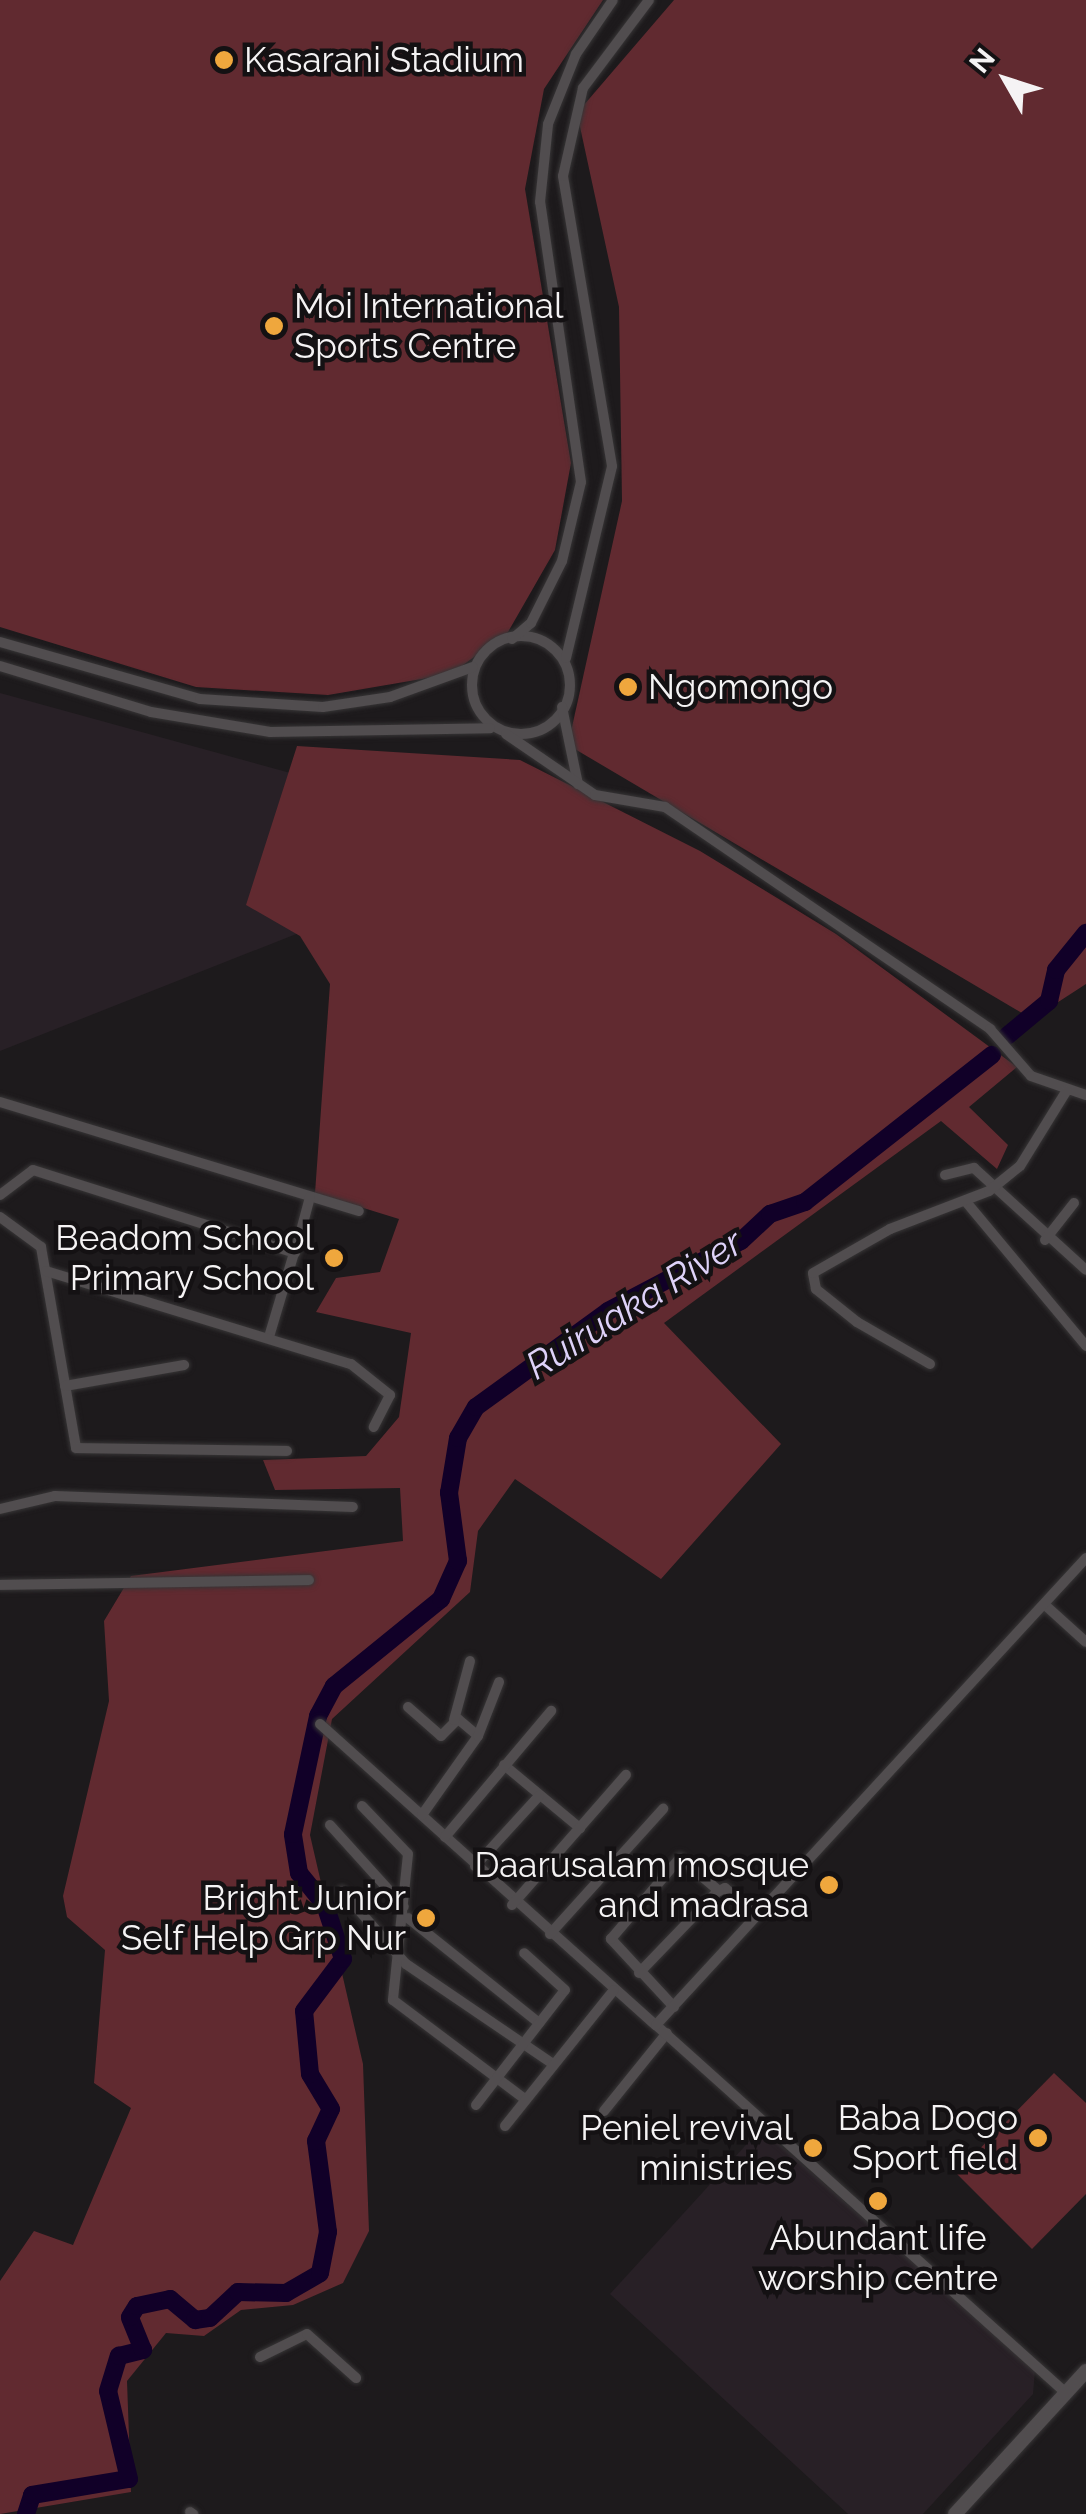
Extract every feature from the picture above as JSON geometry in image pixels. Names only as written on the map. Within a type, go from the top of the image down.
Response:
[{"type":"street","points":[[0,642],[200,699],[323,706],[390,697],[474,667],[531,623],[562,560],[581,482],[540,202],[548,124],[576,54],[613,0]]},
{"type":"street","points":[[506,734],[537,728],[562,706],[571,685],[566,658],[612,466],[564,176],[583,88],[649,0]]},
{"type":"street","points":[[512,639],[543,640],[566,658]]},
{"type":"street","points":[[0,666],[151,712],[270,732],[490,728],[506,734],[578,785],[664,807],[990,1029],[1032,1076],[1086,1095]]},
{"type":"street","points":[[474,667],[474,710],[490,728]]},
{"type":"street","points":[[562,706],[578,785]]},
{"type":"street","points":[[930,1364],[856,1322],[816,1289],[814,1273],[890,1228],[968,1203],[989,1192],[1020,1166],[1067,1090]]},
{"type":"street","points":[[0,1102],[360,1211]]},
{"type":"street","points":[[944,1174],[974,1168],[989,1192],[1086,1270]]},
{"type":"street","points":[[0,1195],[28,1172],[44,1172],[294,1254]]},
{"type":"street","points":[[269,1338],[310,1197]]},
{"type":"street","points":[[968,1203],[1086,1346]]},
{"type":"street","points":[[1046,1240],[1074,1204]]},
{"type":"street","points":[[0,1217],[33,1235],[46,1271],[76,1448],[288,1451]]},
{"type":"street","points":[[46,1271],[269,1338],[369,1373],[390,1395],[374,1427]]},
{"type":"street","points":[[65,1386],[184,1365]]},
{"type":"street","points":[[0,1509],[56,1496],[353,1508]]},
{"type":"street","points":[[656,2025],[1086,1558]]},
{"type":"street","points":[[0,1586],[310,1580]]},
{"type":"street","points":[[1044,1604],[1086,1642]]},
{"type":"street","points":[[441,1736],[460,1711],[470,1661]]},
{"type":"street","points":[[422,1816],[478,1736],[499,1682]]},
{"type":"street","points":[[408,1707],[441,1736]]},
{"type":"street","points":[[445,1837],[551,1710]]},
{"type":"street","points":[[441,1736],[458,1719],[478,1736]]},
{"type":"street","points":[[320,1724],[445,1837],[512,1905],[667,2033],[1066,2393]]},
{"type":"street","points":[[504,1765],[580,1828]]},
{"type":"street","points":[[512,1905],[626,1776]]},
{"type":"street","points":[[475,1866],[539,1796]]},
{"type":"street","points":[[362,1806],[408,1854],[396,2004],[526,2100]]},
{"type":"street","points":[[550,1934],[663,1809]]},
{"type":"street","points":[[330,1826],[406,1913],[539,2023]]},
{"type":"street","points":[[674,2007],[611,1939],[680,1858],[756,1915]]},
{"type":"street","points":[[342,1891],[402,1950],[406,1964],[553,2064]]},
{"type":"street","points":[[639,1973],[719,1891]]},
{"type":"street","points":[[476,2105],[565,1990],[524,1953]]},
{"type":"street","points":[[505,2126],[614,1990]]},
{"type":"street","points":[[604,2110],[667,2033]]},
{"type":"street","points":[[260,2357],[306,2334],[356,2378]]},
{"type":"street","points":[[955,2514],[1086,2372]]},
{"type":"shaded area","name":"Moi International Sports Centre","points":[[0,0],[603,0],[544,89],[525,189],[571,463],[555,550],[508,632],[451,674],[328,695],[196,687],[0,627]]},
{"type":"shaded area","points":[[674,0],[1086,0],[1086,984],[1032,1019],[568,745],[622,501],[619,307],[577,113]]},
{"type":"shaded area","points":[[0,693],[407,805],[372,904],[0,1051]]},
{"type":"shaded area","points":[[297,746],[520,760],[700,851],[836,934],[1017,1067],[969,1107],[1008,1145],[997,1169],[941,1121],[664,1323],[781,1444],[661,1579],[515,1479],[478,1531],[470,1592],[332,1719],[310,1835],[363,2064],[369,2231],[343,2283],[293,2305],[241,2310],[204,2336],[166,2333],[127,2381],[131,2492],[0,2514],[0,2281],[34,2231],[73,2245],[131,2108],[94,2083],[105,1950],[67,1917],[63,1896],[109,1701],[104,1621],[131,1576],[403,1541],[400,1488],[275,1490],[263,1460],[366,1456],[399,1417],[411,1333],[316,1312],[336,1278],[380,1272],[399,1219],[315,1193],[330,984],[300,936],[246,905]]},
{"type":"shaded area","name":"Baba Dogo Sport field","points":[[1054,2073],[1086,2103],[1086,2194],[1032,2249],[956,2173]]},
{"type":"shaded area","points":[[755,2135],[769,2135],[1035,2370],[1033,2394],[923,2514],[848,2514],[610,2294]]},
{"type":"waterway","name":"Ruiruaka River","points":[[1007,1036],[1049,1001],[1056,970],[1086,933]]},
{"type":"waterway","name":"Ruiruaka River","points":[[26,2514],[32,2495],[129,2479],[108,2391],[119,2356],[143,2350],[130,2317],[137,2306],[170,2299],[195,2320],[210,2318],[238,2292],[286,2293],[320,2273],[328,2232],[316,2141],[331,2109],[310,2074],[304,2011],[343,1959],[325,1905],[299,1873],[293,1834],[318,1716],[334,1686],[441,1599],[458,1561],[449,1493],[458,1438],[476,1407],[608,1311],[741,1241],[770,1214],[805,1202],[992,1055]]},
{"type":"place","name":"Kasarani Stadium","points":[[224,60]]},
{"type":"place","name":"Moi International Sports Centre","points":[[274,326]]},
{"type":"place","name":"Ngomongo","points":[[628,687]]},
{"type":"place","name":"Beadom School Primary School","points":[[334,1258]]},
{"type":"place","name":"Daarusalam mosque and madrasa","points":[[829,1885]]},
{"type":"place","name":"Bright Junior Self Help Grp Nur","points":[[426,1918]]},
{"type":"place","name":"Baba Dogo Sport field","points":[[1038,2138]]},
{"type":"place","name":"Peniel revival ministries","points":[[813,2148]]},
{"type":"place","name":"Abundant life worship centre","points":[[878,2201]]}]
